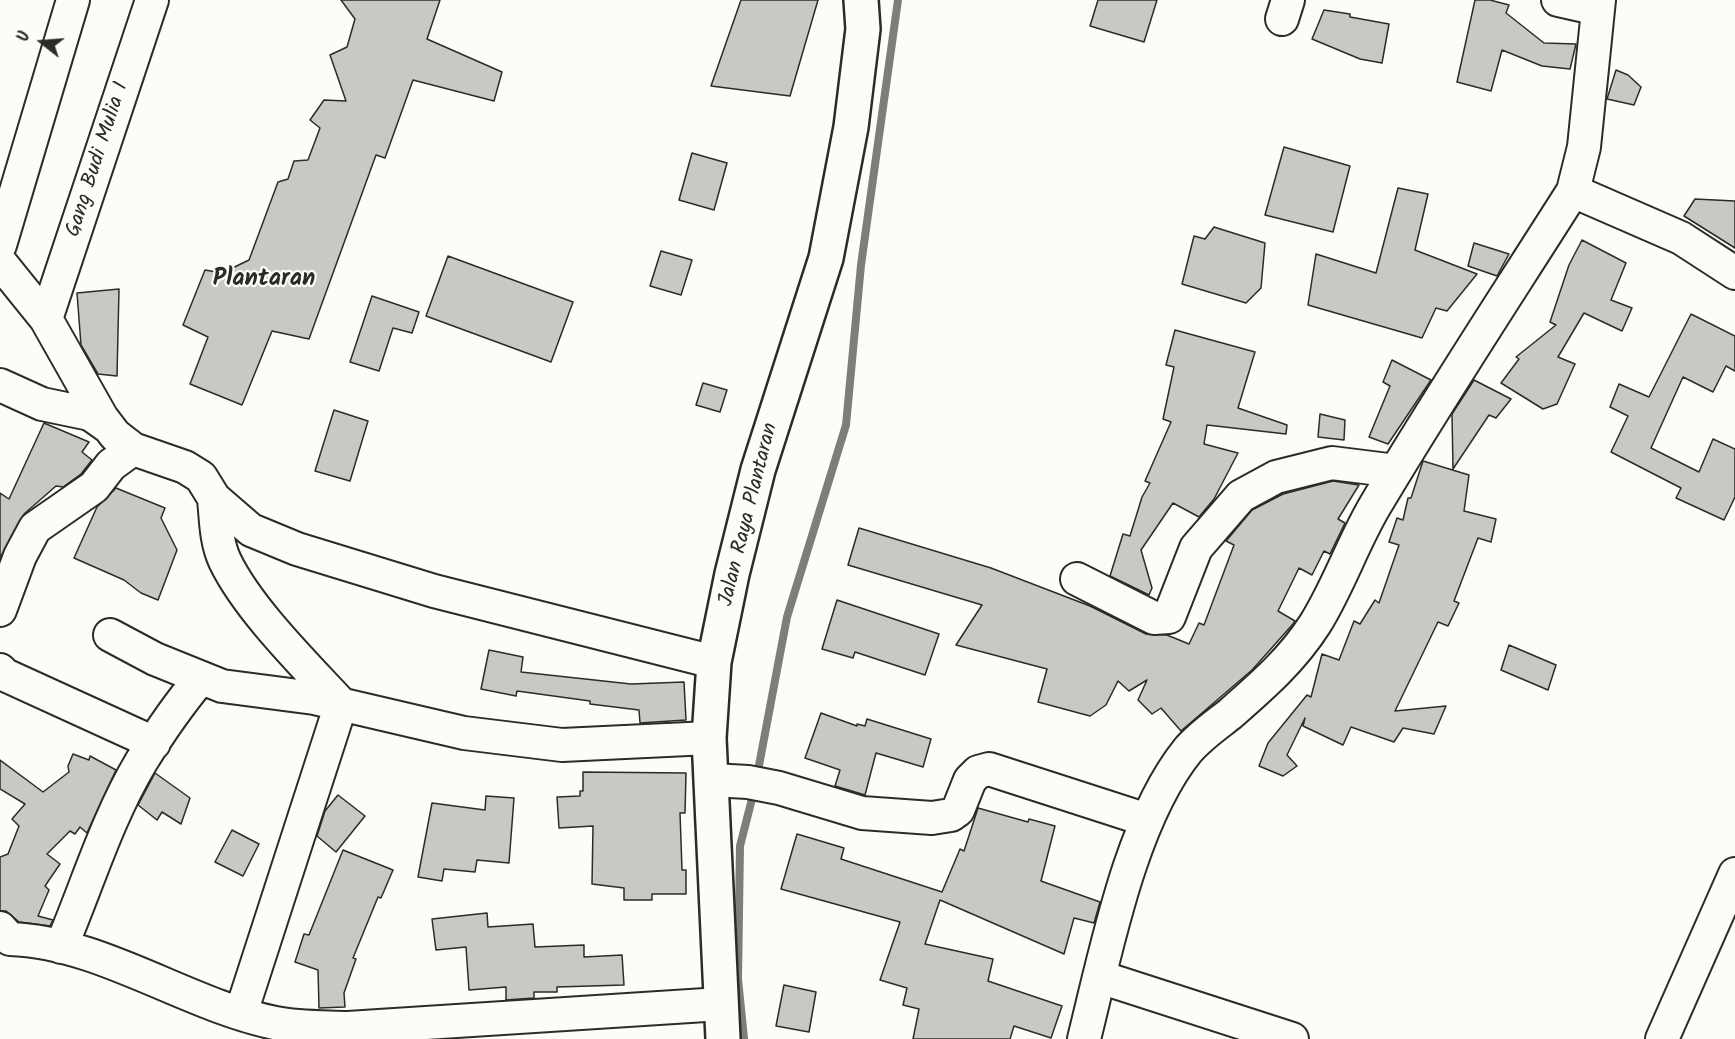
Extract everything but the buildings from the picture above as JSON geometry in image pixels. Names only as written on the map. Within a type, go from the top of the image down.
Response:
[{"type":"main road","name":"Jalan Raya Plantaran","points":[[723,1039],[709,738],[714,662],[732,574],[758,470],[826,258],[851,127],[863,30],[861,0]]},
{"type":"street","points":[[0,245],[73,0]]},
{"type":"street","name":"Gang Budi Mulia I","points":[[46,319],[152,0]]},
{"type":"street","points":[[1084,1039],[1128,875],[1147,820],[1163,786],[1191,747],[1266,684],[1294,656],[1323,612],[1374,506],[1573,191],[1584,147],[1598,5],[1558,0]]},
{"type":"street","points":[[1573,191],[1681,238],[1735,273]]},
{"type":"street","points":[[0,262],[46,319],[107,426]]},
{"type":"street","points":[[0,385],[42,404],[90,414],[133,449],[184,467],[201,477],[214,498],[251,531],[297,549],[434,591],[714,662]]},
{"type":"street","points":[[0,610],[20,556],[35,528],[94,487],[111,465],[133,449]]},
{"type":"street","points":[[1077,579],[1154,618],[1169,617],[1196,548],[1241,496],[1276,477],[1332,463],[1396,471]]},
{"type":"street","points":[[214,498],[218,541],[225,561],[239,585],[282,639],[341,704]]},
{"type":"street","points":[[110,635],[200,679],[246,691],[295,695],[341,704],[450,731],[545,744],[709,738]]},
{"type":"street","points":[[2,676],[154,743]]},
{"type":"street","points":[[61,947],[126,791],[154,743],[200,679]]},
{"type":"street","points":[[241,1013],[341,704]]},
{"type":"street","points":[[712,780],[748,782],[779,788],[862,813],[932,818],[951,815],[958,810],[970,780],[978,772],[989,769],[1147,820]]},
{"type":"street","points":[[1662,1039],[1735,874]]},
{"type":"street","points":[[3,937],[61,947],[241,1013],[298,1027],[348,1028],[721,1004]]},
{"type":"street","points":[[1100,977],[1292,1039]]},
{"type":"waterway","points":[[757,776],[787,617],[846,425],[861,265],[898,0]]},
{"type":"waterway","points":[[744,1039],[738,979],[740,846],[754,791]]},
{"type":"district","name":"Plantaran","points":[[264,281]]}]
